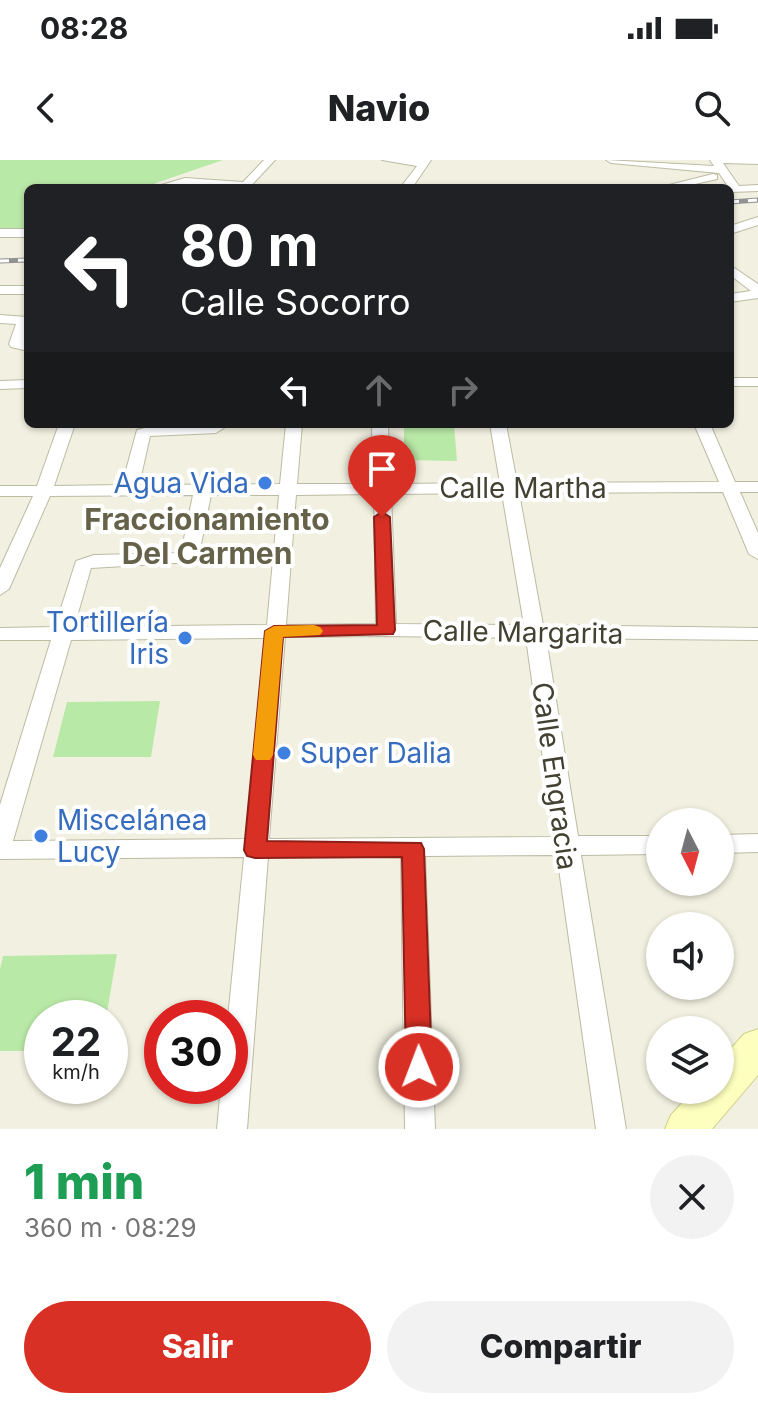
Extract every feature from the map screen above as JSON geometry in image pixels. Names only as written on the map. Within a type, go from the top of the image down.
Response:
[{"type":"street","points":[[246,184],[270,160]]},
{"type":"street","points":[[387,160],[424,162]]},
{"type":"street","points":[[611,160],[719,166],[758,161]]},
{"type":"street","points":[[409,184],[424,162]]},
{"type":"street","points":[[719,166],[732,184]]},
{"type":"street","points":[[673,184],[719,166]]},
{"type":"street","points":[[173,184],[185,181],[220,184]]},
{"type":"street","points":[[734,187],[736,190],[758,188]]},
{"type":"street","points":[[734,229],[758,221]]},
{"type":"street","points":[[0,233],[24,233]]},
{"type":"street","points":[[734,273],[756,296]]},
{"type":"street","points":[[0,290],[24,290]]},
{"type":"street","points":[[734,298],[756,296]]},
{"type":"street","points":[[0,319],[24,320],[23,343],[2,340]]},
{"type":"street","points":[[734,382],[758,382]]},
{"type":"street","points":[[0,385],[24,384]]},
{"type":"street","points":[[0,589],[44,490],[66,428]]},
{"type":"street","points":[[129,490],[141,435],[145,432],[216,428]]},
{"type":"street","points":[[232,1129],[294,428]]},
{"type":"street","points":[[380,428],[386,630]]},
{"type":"street","name":"Calle Engracia","points":[[499,428],[535,633],[565,847],[611,1129]]},
{"type":"street","points":[[704,428],[758,554]]},
{"type":"street","name":"Calle Martha","points":[[0,491],[758,487]]},
{"type":"street","points":[[0,844],[83,565],[87,562],[178,560],[190,554],[203,490]]},
{"type":"street","name":"Calle Margarita","points":[[0,634],[386,630],[758,634]]},
{"type":"street","points":[[734,844],[758,843]]},
{"type":"street","points":[[0,850],[646,845]]},
{"type":"street","points":[[413,849],[420,1129]]},
{"type":"street","points":[[734,1074],[758,1046]]},
{"type":"street","points":[[686,1129],[708,1104]]},
{"type":"green space","points":[[0,160],[223,160],[155,184],[24,184],[24,231],[0,231]]},
{"type":"green space","points":[[404,428],[454,428],[457,461],[404,460]]},
{"type":"green space","points":[[160,701],[151,757],[53,757],[67,702]]},
{"type":"green space","points":[[117,954],[109,1000],[24,1000],[24,1051],[0,1051],[0,969],[3,956]]},
{"type":"railway","points":[[734,202],[758,200]]},
{"type":"railway","points":[[0,261],[24,260]]},
{"type":"slow traffic","points":[[263,755],[274,631],[314,631]]},
{"type":"place","name":"Agua Vida","points":[[265,483]]},
{"type":"place","name":"Tortillería Iris","points":[[185,638]]},
{"type":"place","name":"Super Dalia","points":[[284,753]]},
{"type":"place","name":"Miscelánea Lucy","points":[[41,836]]},
{"type":"district","name":"Fraccionamiento Del Carmen","points":[[207,537]]},
{"type":"route","points":[[382,517],[386,630],[274,631],[255,850],[413,849],[419,1067]]}]
